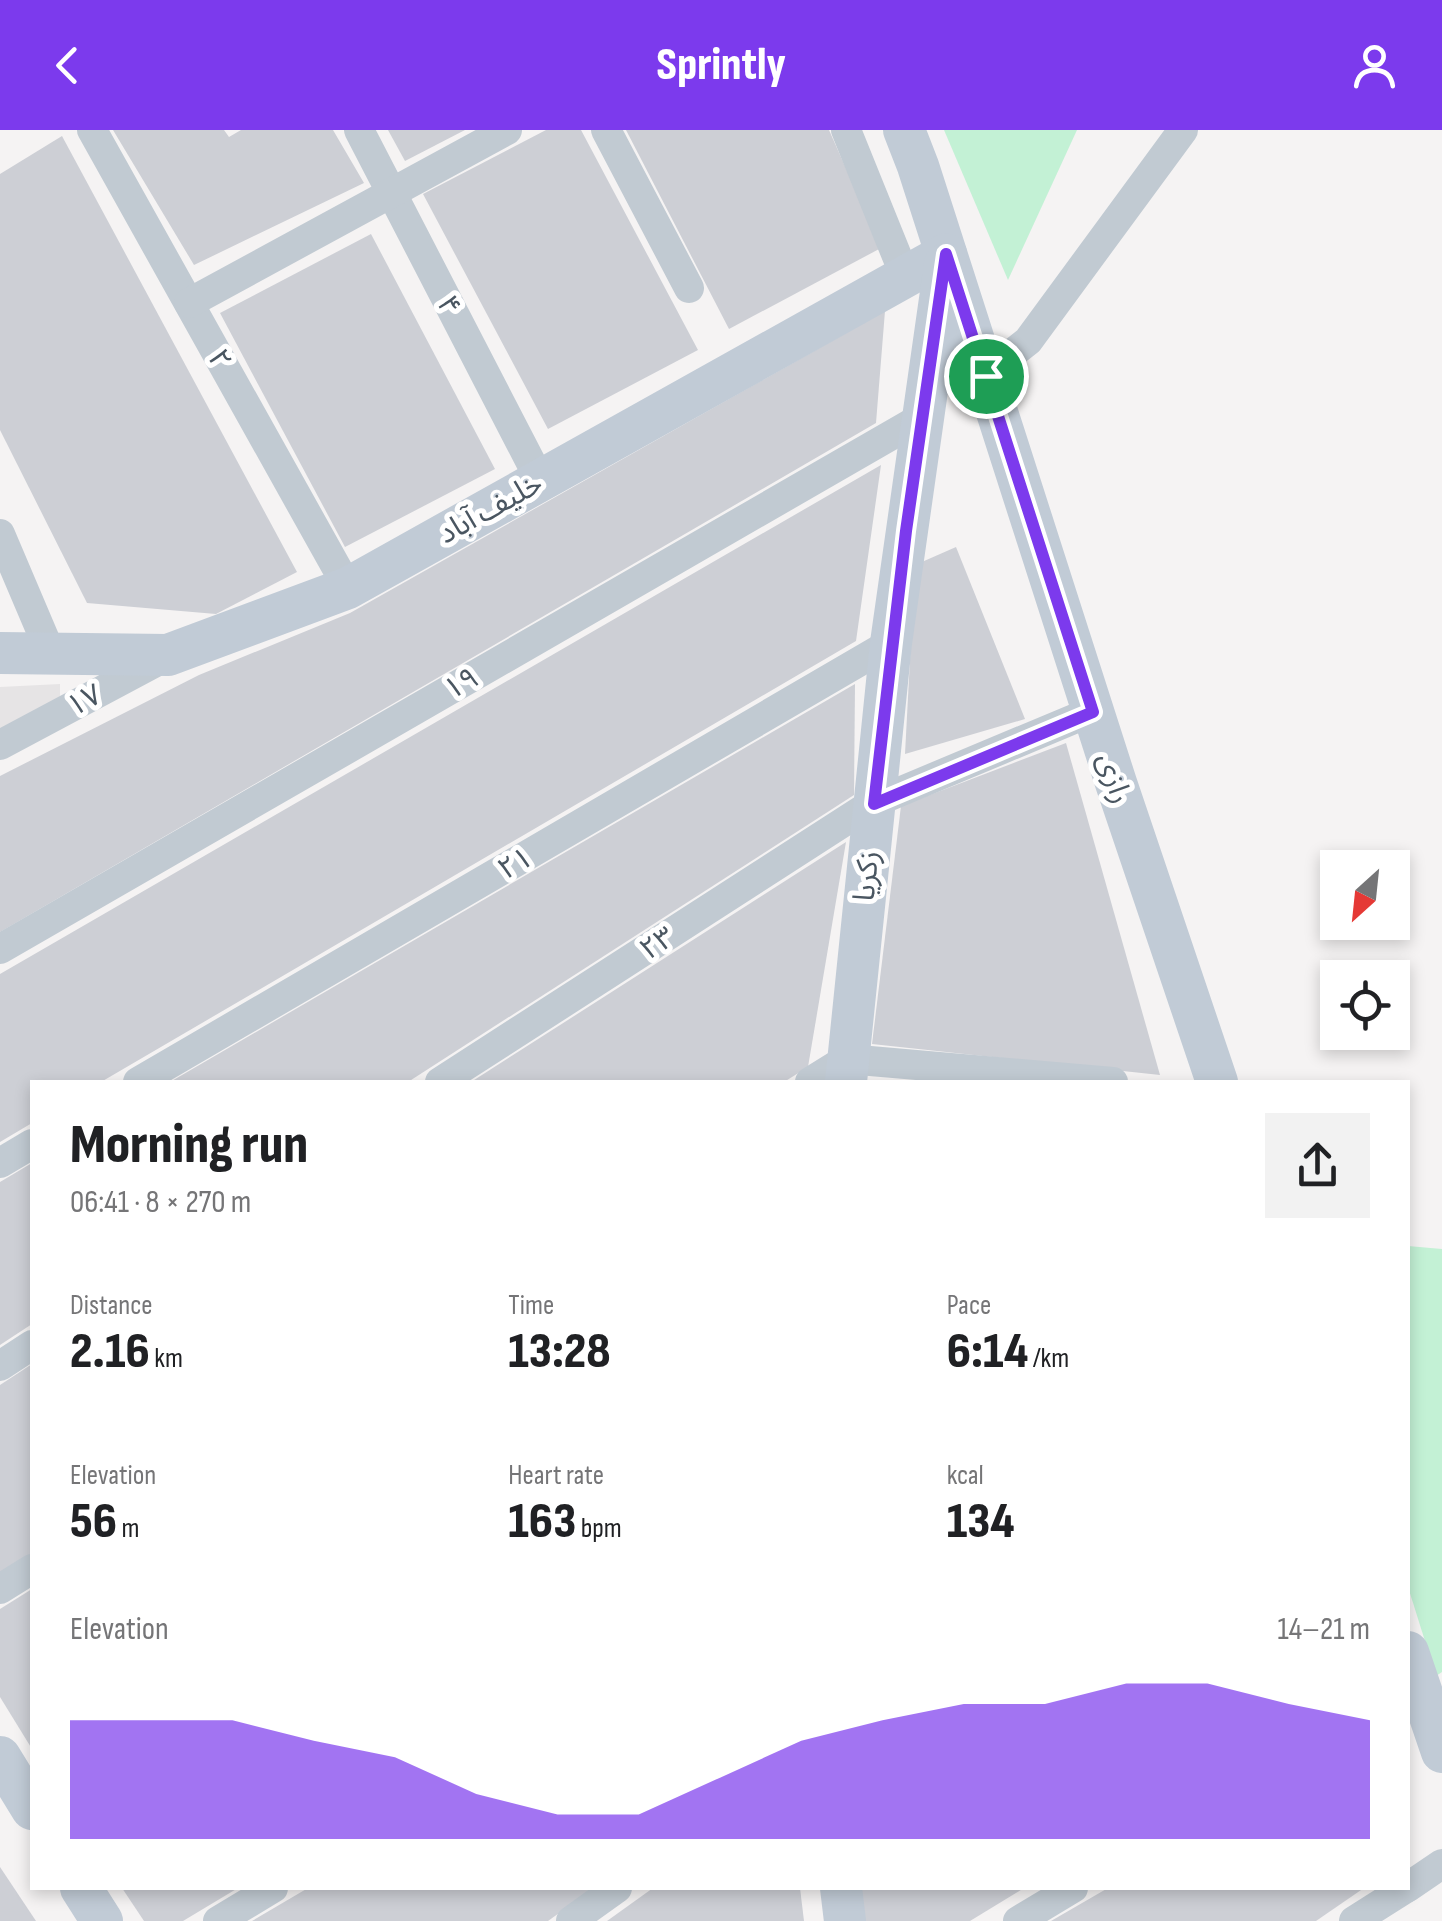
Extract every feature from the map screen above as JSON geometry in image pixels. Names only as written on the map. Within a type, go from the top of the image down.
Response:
[{"type":"street","name":"۲","points":[[92,130],[348,588]]},
{"type":"street","name":"۴","points":[[359,130],[540,480]]},
{"type":"street","points":[[188,303],[507,130]]},
{"type":"street","points":[[606,130],[690,288]]},
{"type":"street","points":[[846,130],[905,276]]},
{"type":"street","name":"رازی","points":[[904,130],[1216,1080]]},
{"type":"street","points":[[986,376],[1028,341],[1183,130]]},
{"type":"street","name":"خلیف آباد","points":[[0,653],[168,656],[348,588],[946,254]]},
{"type":"street","name":"زکریا","points":[[847,1071],[892,644],[946,254]]},
{"type":"street","name":"۱۹","points":[[0,948],[921,418]]},
{"type":"street","points":[[0,534],[51,654]]},
{"type":"street","name":"۲۱","points":[[141,1080],[892,644]]},
{"type":"street","name":"۱۷","points":[[0,745],[168,656]]},
{"type":"street","name":"۲۳","points":[[443,1080],[874,804],[1093,712]]},
{"type":"street","points":[[817,1080],[847,1071],[1065,1080]]},
{"type":"street","points":[[0,1163],[30,1145]]},
{"type":"street","points":[[0,1366],[30,1346]]},
{"type":"street","points":[[0,1589],[30,1570]]},
{"type":"street","points":[[1410,1672],[1442,1752]]},
{"type":"street","points":[[0,1757],[22,1800]]},
{"type":"street","points":[[1410,1885],[1442,1864]]},
{"type":"street","points":[[83,1890],[102,1921]]},
{"type":"street","points":[[218,1921],[271,1890]]},
{"type":"street","points":[[571,1921],[614,1890]]},
{"type":"street","points":[[841,1890],[845,1921]]},
{"type":"street","points":[[1018,1921],[1070,1890]]},
{"type":"street","points":[[1354,1921],[1402,1890]]},
{"type":"shaded area","points":[[60,684],[60,705],[0,733],[0,687]]},
{"type":"green space","points":[[944,130],[1077,130],[1008,280]]},
{"type":"green space","points":[[1410,1246],[1442,1249],[1442,1672],[1436,1676],[1410,1593]]},
{"type":"building","points":[[113,130],[224,130],[229,137],[241,130],[333,130],[364,183],[194,265]]},
{"type":"building","points":[[388,130],[465,130],[405,161]]},
{"type":"building","points":[[546,130],[581,130],[698,350],[548,429],[423,194]]},
{"type":"building","points":[[626,130],[829,130],[881,248],[729,329]]},
{"type":"building","points":[[62,136],[297,572],[216,614],[87,603],[0,430],[0,174]]},
{"type":"building","points":[[371,234],[495,469],[345,547],[220,313]]},
{"type":"building","points":[[885,311],[876,423],[0,932],[0,776],[199,675],[350,613]]},
{"type":"building","points":[[881,465],[856,641],[104,1080],[30,1080],[30,1124],[0,1142],[0,974]]},
{"type":"building","points":[[956,547],[1025,719],[905,754],[915,565]]},
{"type":"building","points":[[855,684],[854,795],[411,1080],[173,1080]]},
{"type":"building","points":[[1066,743],[1160,1075],[872,1044],[901,806]]},
{"type":"building","points":[[846,842],[808,1067],[787,1080],[474,1080]]},
{"type":"building","points":[[30,1164],[30,1325],[0,1345],[0,1182]]},
{"type":"building","points":[[30,1365],[30,1555],[0,1574],[0,1385]]},
{"type":"building","points":[[30,1590],[30,1746],[0,1697],[0,1609]]},
{"type":"building","points":[[0,1867],[36,1921],[0,1921]]},
{"type":"building","points":[[123,1890],[235,1890],[183,1921],[144,1921]]},
{"type":"building","points":[[305,1890],[591,1890],[548,1921],[252,1921]]},
{"type":"building","points":[[650,1890],[800,1890],[804,1921],[607,1921]]},
{"type":"building","points":[[858,1890],[1021,1890],[970,1921],[863,1921]]},
{"type":"building","points":[[1105,1890],[1361,1890],[1316,1921],[1051,1921]]},
{"type":"route","points":[[946,254],[986,376],[1093,712],[874,804],[906,531],[946,254]]}]
